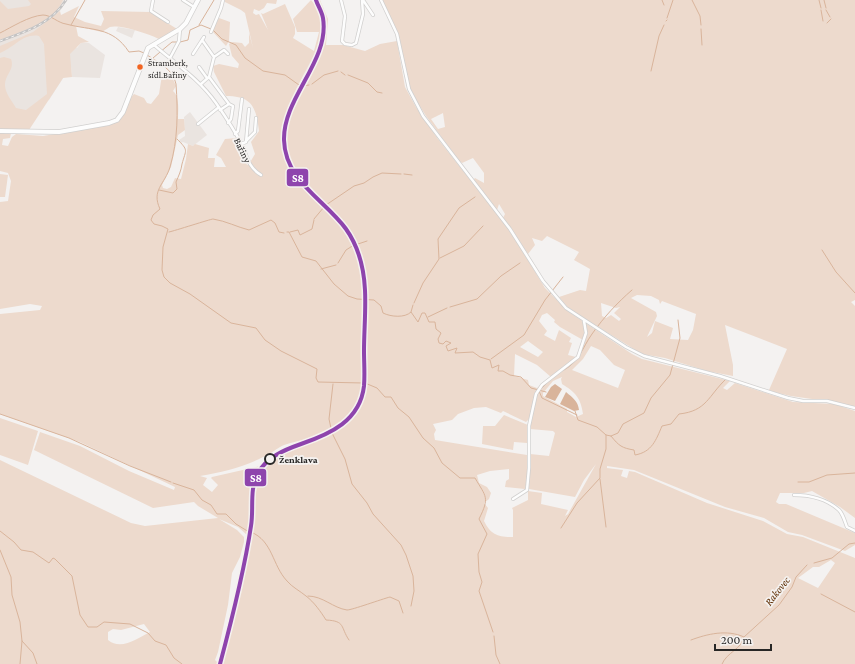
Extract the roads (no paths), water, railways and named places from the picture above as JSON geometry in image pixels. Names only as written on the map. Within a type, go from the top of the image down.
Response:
[{"type":"main road","points":[[0,131],[53,133],[113,122],[123,112],[145,54],[153,44],[180,29],[198,0]]},
{"type":"street","points":[[153,0],[151,11],[168,22]]},
{"type":"street","points":[[183,0],[194,8]]},
{"type":"street","points":[[211,32],[223,0]]},
{"type":"street","points":[[341,0],[345,12],[342,40],[345,44],[353,45],[356,43],[363,9],[362,0]]},
{"type":"street","points":[[362,0],[373,15]]},
{"type":"street","points":[[381,0],[397,34],[408,89],[423,116],[510,229],[543,281],[563,306],[584,321],[644,356],[720,376],[788,398],[827,401],[855,408]]},
{"type":"street","points":[[363,9],[368,7]]},
{"type":"street","points":[[170,58],[179,41],[180,29]]},
{"type":"street","points":[[193,54],[203,39],[214,57]]},
{"type":"street","name":"Bařiny","points":[[153,44],[201,84],[228,122],[241,144],[249,164],[254,171],[261,175]]},
{"type":"street","points":[[201,84],[208,78],[214,57],[224,50],[228,54]]},
{"type":"street","points":[[199,67],[229,104],[233,106],[231,119],[228,122]]},
{"type":"street","points":[[235,134],[238,130],[242,98]]},
{"type":"street","points":[[198,124],[219,108],[229,104]]},
{"type":"street","points":[[246,142],[249,108]]},
{"type":"street","points":[[241,144],[246,142],[255,132],[256,118]]},
{"type":"street","points":[[513,499],[527,490],[529,468],[529,426],[536,394],[542,385],[578,357],[586,333],[584,321]]},
{"type":"street","points":[[794,495],[808,495],[830,504],[840,511],[847,527],[855,531]]},
{"type":"waterway","points":[[71,25],[85,0]]},
{"type":"waterway","points":[[199,25],[214,0]]},
{"type":"waterway","points":[[662,0],[664,5]]},
{"type":"waterway","points":[[667,18],[673,0]]},
{"type":"waterway","points":[[692,0],[700,16],[701,25]]},
{"type":"waterway","points":[[819,0],[821,8]]},
{"type":"waterway","points":[[824,0],[826,8]]},
{"type":"waterway","points":[[821,10],[823,21]]},
{"type":"waterway","points":[[826,10],[830,17]]},
{"type":"waterway","points":[[0,33],[26,20],[46,15],[63,23],[101,31],[116,38],[129,52],[139,51],[144,53]]},
{"type":"waterway","points":[[827,23],[831,19]]},
{"type":"waterway","points":[[180,42],[188,40],[190,30],[201,25],[211,29]]},
{"type":"waterway","points":[[651,71],[659,36],[664,25]]},
{"type":"waterway","points":[[701,29],[702,45]]},
{"type":"waterway","points":[[213,30],[222,39],[236,45],[245,58],[263,71],[285,75],[299,85]]},
{"type":"waterway","points":[[153,58],[172,42],[177,42]]},
{"type":"waterway","points":[[147,55],[169,70],[176,84],[177,115],[175,147],[168,173],[158,192],[157,197],[160,209],[153,215],[151,220],[154,224],[168,229],[163,247],[162,270],[164,277],[170,283],[190,294],[231,323],[256,328],[265,340],[281,351],[317,369],[316,378],[318,382],[363,383]]},
{"type":"waterway","points":[[312,84],[324,75],[338,71]]},
{"type":"waterway","points":[[341,72],[345,75]]},
{"type":"waterway","points":[[348,75],[368,83],[377,92],[382,93]]},
{"type":"waterway","points":[[303,86],[309,85]]},
{"type":"waterway","points":[[159,190],[173,193],[177,189],[176,182],[186,150],[177,139]]},
{"type":"waterway","points":[[326,205],[354,186],[364,183],[382,173],[401,174]]},
{"type":"waterway","points":[[404,174],[412,175]]},
{"type":"waterway","points":[[414,303],[423,283],[439,259],[438,239],[459,208],[475,197]]},
{"type":"waterway","points":[[314,219],[324,207]]},
{"type":"waterway","points":[[169,232],[213,219],[249,230],[271,220],[275,223],[279,232],[284,233]]},
{"type":"waterway","points":[[290,232],[298,230],[300,235],[312,229],[314,220]]},
{"type":"waterway","points":[[440,258],[464,246],[483,226]]},
{"type":"waterway","points":[[287,232],[289,232],[302,257],[316,261],[334,284],[348,296],[357,299],[374,300],[381,306],[383,313],[390,315],[402,316],[411,312],[418,322],[422,313],[425,313],[429,322],[435,322],[436,329],[441,333],[438,339],[439,343],[443,344],[446,341],[451,343],[446,346],[448,351],[457,348],[455,353],[473,352],[480,357],[490,360],[492,368],[499,365],[498,371],[503,371],[510,375],[521,377],[531,388],[546,392]]},
{"type":"waterway","points":[[355,245],[367,241]]},
{"type":"waterway","points":[[338,263],[346,250],[354,245]]},
{"type":"waterway","points":[[822,250],[836,272],[855,293]]},
{"type":"waterway","points":[[450,307],[477,299],[501,276],[520,263]]},
{"type":"waterway","points":[[321,269],[336,265]]},
{"type":"waterway","points":[[491,359],[524,335],[545,300],[563,277]]},
{"type":"waterway","points":[[564,370],[574,363],[592,334],[606,316],[632,290]]},
{"type":"waterway","points":[[411,312],[413,305]]},
{"type":"waterway","points":[[428,317],[447,308]]},
{"type":"waterway","points":[[611,436],[618,433],[623,424],[644,413],[651,398],[670,375],[680,338],[678,320]]},
{"type":"waterway","points":[[575,411],[578,420],[597,427],[606,435],[611,436],[621,446],[634,450],[635,455],[646,451],[653,445],[662,426],[671,424],[679,414],[696,410],[706,402],[726,379]]},
{"type":"waterway","points":[[365,383],[377,388],[385,397],[391,397],[398,408],[409,417],[423,438],[434,448],[442,463],[460,478],[475,478],[484,494],[485,506],[479,519],[487,534],[478,554],[479,572],[482,582],[479,591],[493,632]]},
{"type":"waterway","points":[[541,389],[547,383]]},
{"type":"waterway","points":[[333,384],[329,419],[332,433],[345,459],[352,484],[367,503],[373,514],[401,545],[406,555],[413,576],[414,591],[411,606]]},
{"type":"waterway","points":[[539,391],[542,398],[577,415]]},
{"type":"waterway","points":[[0,414],[69,438],[130,466],[171,482]]},
{"type":"waterway","points":[[561,528],[577,503],[600,478],[600,469],[606,449],[606,435]]},
{"type":"waterway","points":[[798,482],[809,482],[827,475],[855,473]]},
{"type":"waterway","points":[[600,479],[606,527]]},
{"type":"waterway","points":[[173,483],[194,490],[202,500],[211,505],[217,514],[226,514],[236,524],[249,532]]},
{"type":"waterway","points":[[0,531],[14,542],[21,550],[33,552],[49,563],[53,558],[55,559],[72,576],[80,615],[88,627],[97,627],[104,622],[130,624],[148,633],[155,641],[166,645],[174,658],[182,664]]},
{"type":"waterway","points":[[251,532],[264,541],[282,575],[287,581],[312,601],[326,620],[340,623],[349,640]]},
{"type":"waterway","name":"Rakovec","points":[[814,563],[832,558],[849,544],[855,543]]},
{"type":"waterway","points":[[0,550],[11,577],[12,595],[20,622],[22,641],[33,653],[37,664]]},
{"type":"waterway","name":"Rakovec","points":[[722,664],[727,656],[740,645],[744,637],[779,605],[792,587],[796,577],[807,565]]},
{"type":"waterway","points":[[821,594],[855,612]]},
{"type":"waterway","points":[[308,596],[318,598],[347,610],[390,597],[399,601],[403,613]]},
{"type":"waterway","points":[[691,640],[717,633],[731,633],[744,637]]},
{"type":"waterway","points":[[494,636],[496,655],[500,664]]},
{"type":"waterway","points":[[20,664],[22,641]]},
{"type":"railway","points":[[0,41],[37,26],[53,15],[66,0]]},
{"type":"place","name":"Štramberk, sídl.Bařiny","points":[[140,67]]},
{"type":"place","name":"Ženklava","points":[[270,459]]}]
